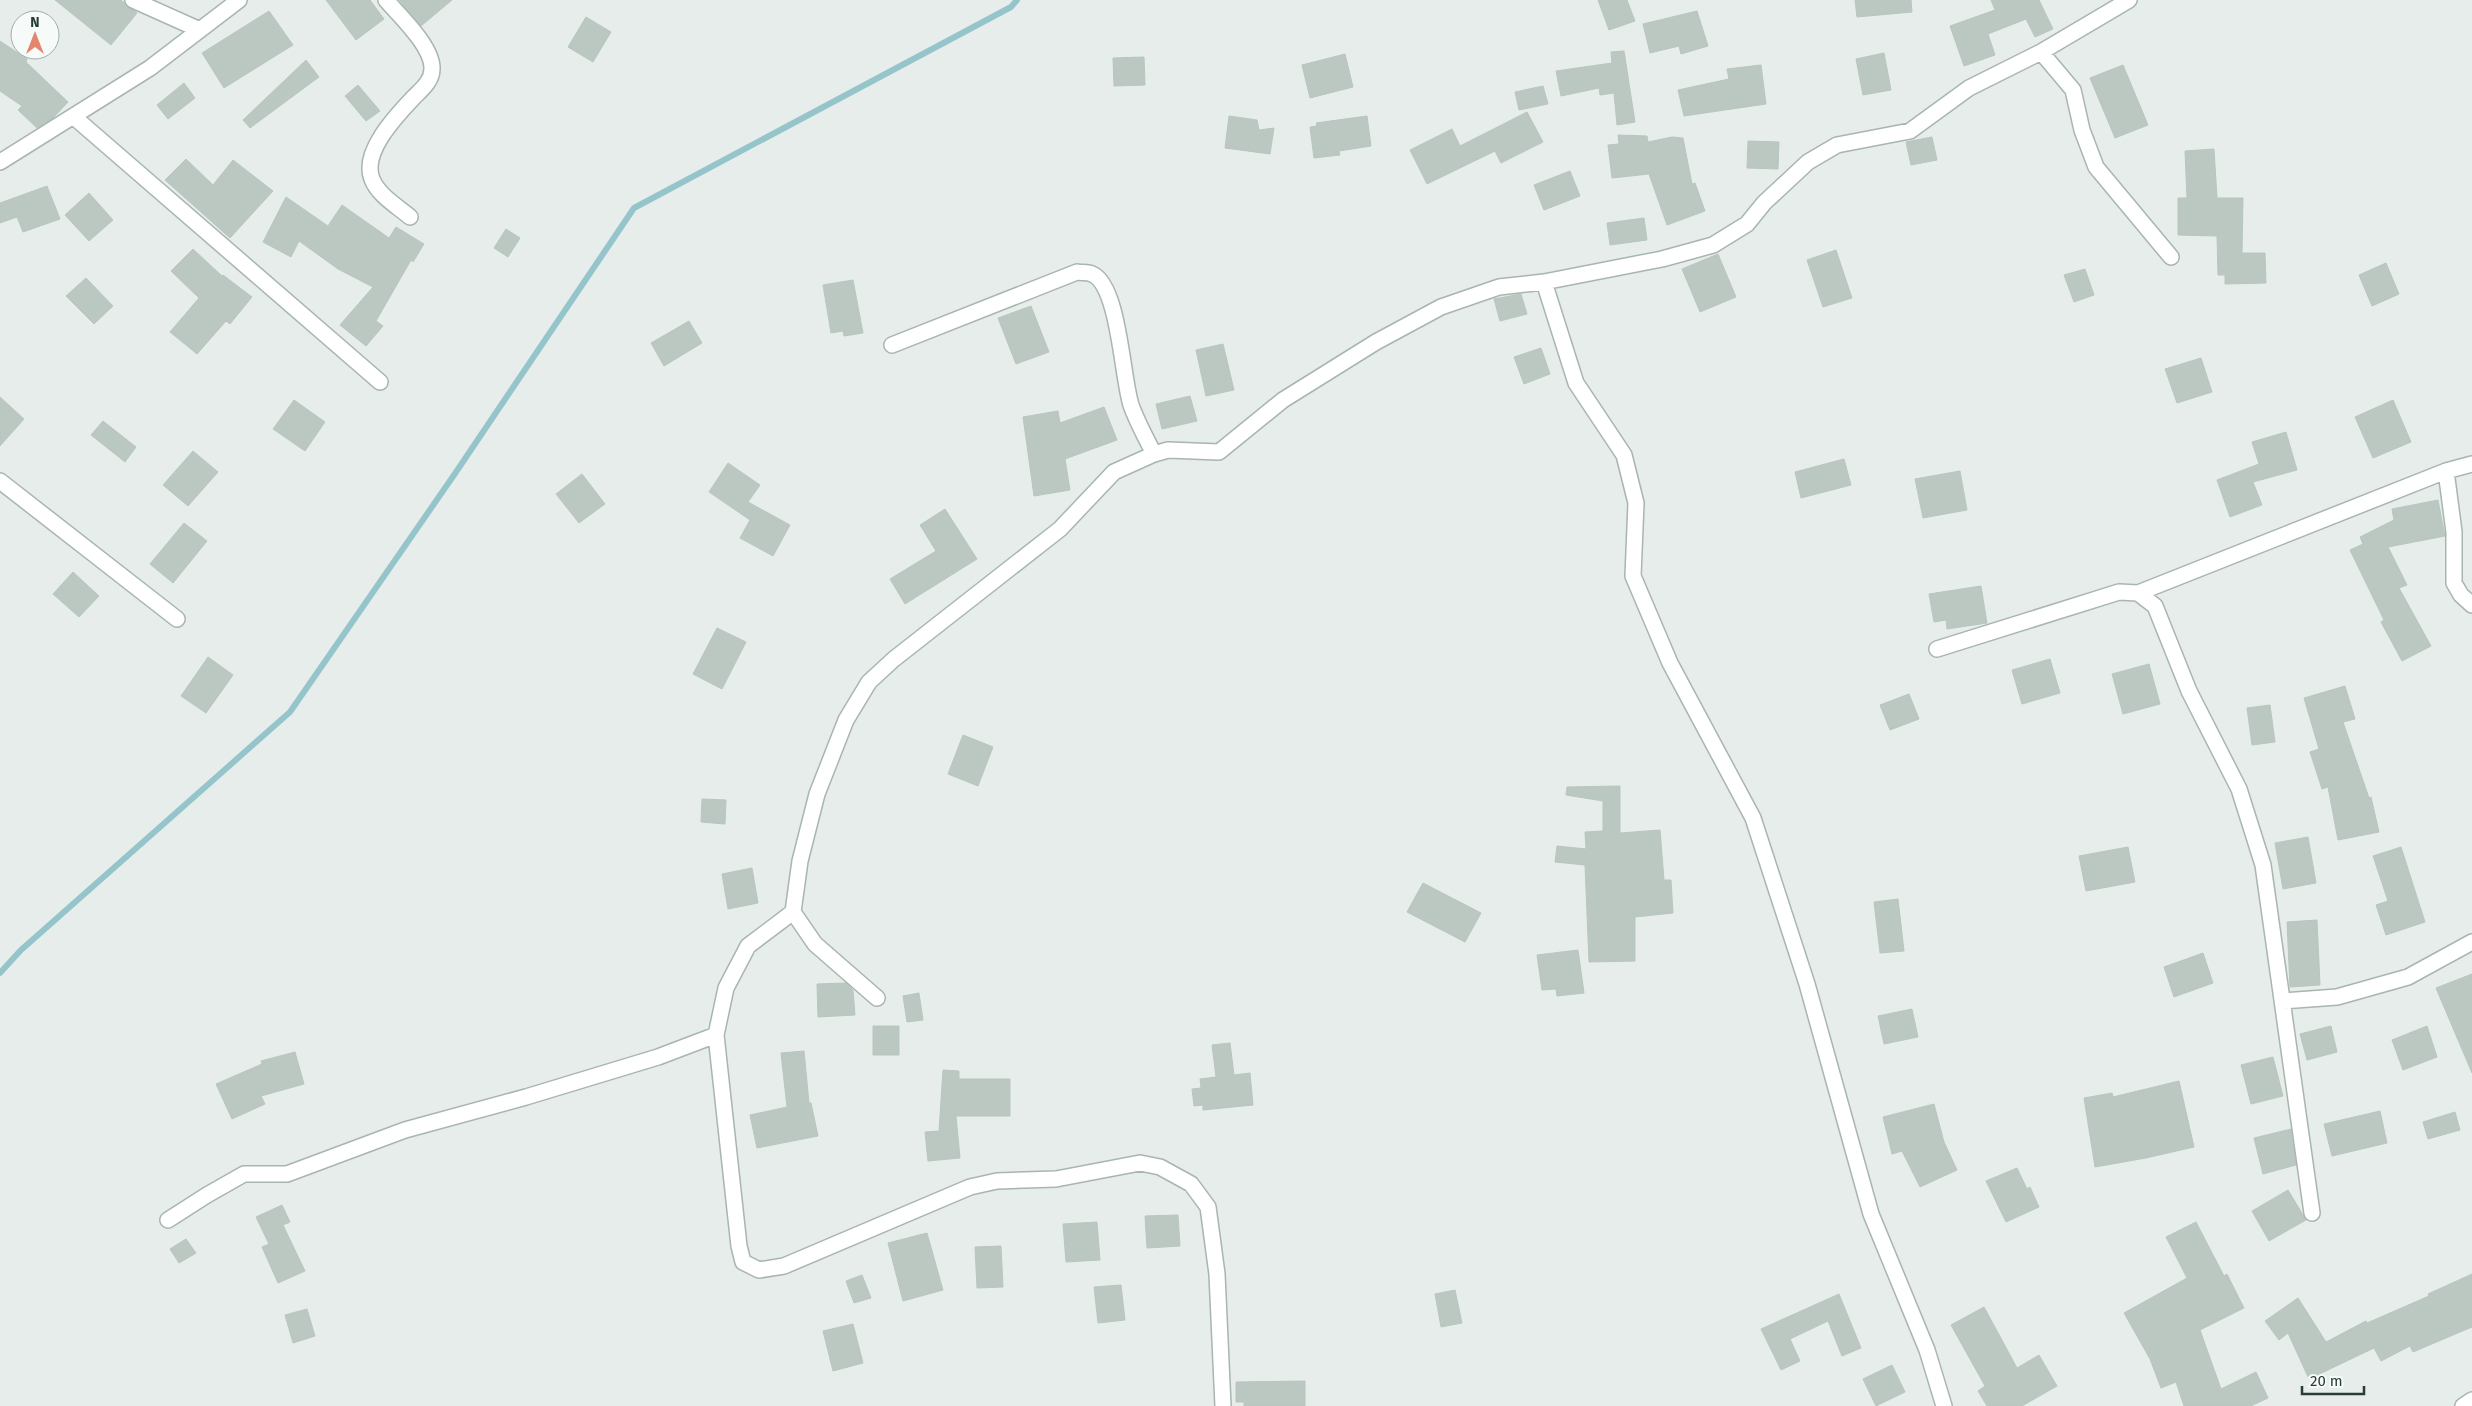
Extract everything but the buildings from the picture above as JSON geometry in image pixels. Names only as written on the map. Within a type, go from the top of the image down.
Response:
[{"type":"street","points":[[133,0],[200,30]]},
{"type":"street","points":[[0,162],[150,68],[239,0]]},
{"type":"street","points":[[386,0],[423,44],[432,69],[429,81],[394,118],[374,149],[371,164],[372,178],[379,190],[410,217]]},
{"type":"street","points":[[877,998],[815,944],[793,912],[800,861],[816,794],[846,720],[869,682],[1060,529],[1114,472],[1154,454],[1168,450],[1219,452],[1283,400],[1376,342],[1441,307],[1499,287],[1544,282],[1662,259],[1713,245],[1747,224],[1764,203],[1815,158],[1837,145],[1910,131],[1969,88],[2041,52],[2129,0]]},
{"type":"street","points":[[2041,52],[2074,90],[2082,130],[2096,167],[2171,257]]},
{"type":"street","points":[[74,117],[380,382]]},
{"type":"street","points":[[892,345],[1076,272],[1092,274],[1100,280],[1109,296],[1116,320],[1131,405],[1154,454]]},
{"type":"street","points":[[1544,282],[1576,383],[1624,455],[1636,503],[1633,576],[1670,663],[1752,818],[1807,984],[1871,1214],[1927,1350],[1944,1406]]},
{"type":"street","points":[[1937,649],[2119,592],[2138,593],[2446,471],[2472,464]]},
{"type":"street","points":[[2446,471],[2454,532],[2454,583],[2461,595],[2472,605]]},
{"type":"street","points":[[0,481],[177,619]]},
{"type":"street","points":[[2138,593],[2155,606],[2189,691],[2239,790],[2263,866],[2312,1213]]},
{"type":"street","points":[[793,912],[748,946],[726,988],[716,1035],[738,1246],[743,1262],[759,1270],[784,1266],[970,1188],[997,1180],[1056,1180],[1140,1163],[1160,1167],[1191,1184],[1208,1207],[1217,1274],[1223,1406]]},
{"type":"street","points":[[2283,1001],[2337,997],[2408,977],[2472,942]]},
{"type":"street","points":[[168,1220],[244,1174],[287,1174],[405,1130],[658,1057],[716,1035]]},
{"type":"street","points":[[2463,1406],[2472,1400]]},
{"type":"waterway","points":[[0,973],[21,950],[290,712],[454,475],[634,208],[1011,7],[1017,0]]}]
